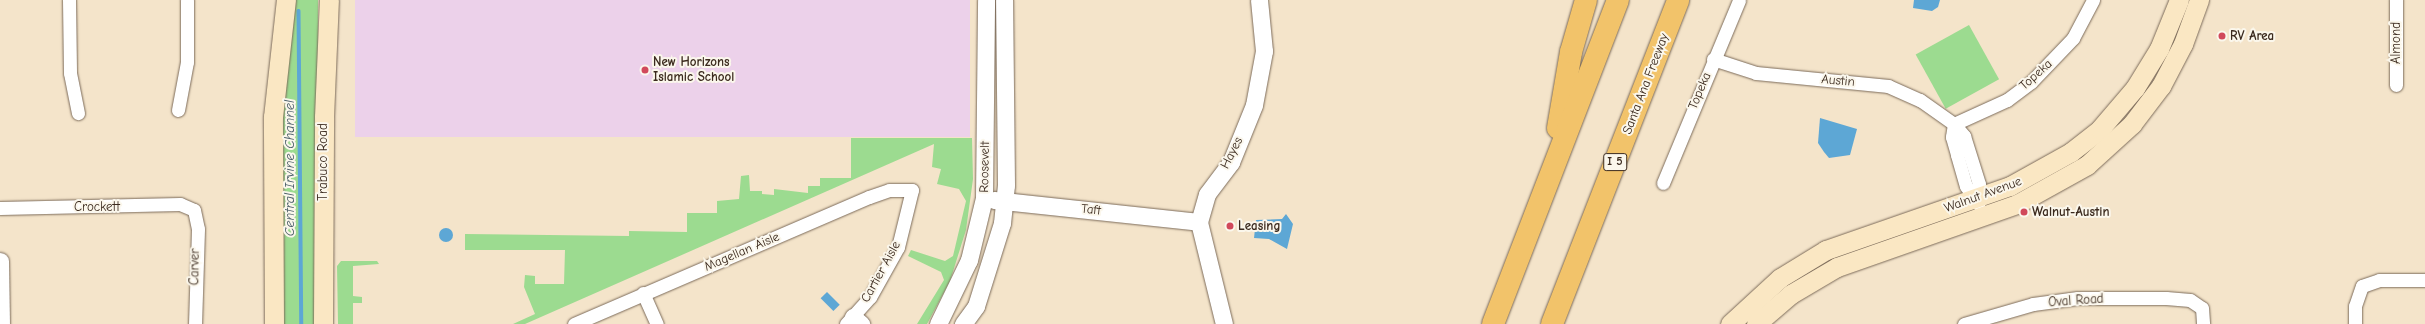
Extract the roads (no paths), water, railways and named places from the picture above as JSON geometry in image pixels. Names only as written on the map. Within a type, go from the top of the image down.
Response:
[{"type":"highway","points":[[1550,174],[1571,52],[1586,0]]},
{"type":"highway","points":[[1493,324],[1618,0]]},
{"type":"highway","name":"Santa Ana Freeway","points":[[1552,324],[1678,0]]},
{"type":"main road","points":[[274,324],[274,117],[286,0]]},
{"type":"main road","name":"Trabuco Road","points":[[323,324],[324,117],[329,0]]},
{"type":"main road","name":"Walnut Avenue","points":[[1730,324],[1757,297],[1796,267],[1856,238],[1976,198],[2040,172],[2100,128],[2147,70],[2179,0]]},
{"type":"main road","name":"Walnut Avenue","points":[[1756,324],[1805,285],[1859,258],[1982,217],[2048,190],[2087,165],[2124,132],[2172,66],[2199,0]]},
{"type":"main road","points":[[1796,267],[1805,285]]},
{"type":"street","points":[[70,0],[70,72],[78,113]]},
{"type":"street","points":[[178,110],[187,62],[187,0]]},
{"type":"street","name":"Roosevelt","points":[[938,324],[969,260],[984,198],[986,0]]},
{"type":"street","name":"Roosevelt","points":[[963,324],[976,306],[998,246],[1004,201],[1004,0]]},
{"type":"street","name":"Hayes","points":[[1224,324],[1199,222],[1207,194],[1231,162],[1254,105],[1264,51],[1259,0]]},
{"type":"street","name":"Topeka","points":[[1663,183],[1713,58],[1740,0]]},
{"type":"street","name":"Topeka","points":[[1954,124],[2007,100],[2031,82],[2072,38],[2093,0]]},
{"type":"street","name":"Almond","points":[[2396,0],[2396,85]]},
{"type":"street","name":"Austin","points":[[1713,58],[1756,73],[1888,86],[1920,100],[1954,124]]},
{"type":"street","points":[[1954,124],[1952,137],[1966,186],[1976,198],[1982,217]]},
{"type":"street","name":"Magellan Aisle","points":[[574,324],[643,293],[882,192],[912,190]]},
{"type":"street","name":"Cartier Aisle","points":[[854,322],[898,247],[912,190]]},
{"type":"street","name":"Taft","points":[[984,198],[1199,222]]},
{"type":"street","name":"Crockett","points":[[0,208],[180,204],[194,210]]},
{"type":"street","name":"Carver","points":[[194,210],[198,229],[195,324]]},
{"type":"street","points":[[0,261],[1,324]]},
{"type":"street","points":[[2355,324],[2355,306],[2362,286],[2379,280],[2425,280]]},
{"type":"street","points":[[643,293],[657,324]]},
{"type":"street","name":"Oval Road","points":[[1964,324],[2033,304],[2078,298],[2190,300],[2202,308],[2203,324]]},
{"type":"water","points":[[1914,0],[1940,0],[1938,7],[1932,11],[1913,8]]},
{"type":"water","points":[[1820,118],[1857,129],[1850,155],[1829,158],[1824,152],[1818,143]]},
{"type":"water","points":[[1286,214],[1293,224],[1287,249],[1269,239],[1254,238],[1256,220],[1282,219]]},
{"type":"water","points":[[443,228],[449,228],[453,232],[453,238],[449,242],[443,242],[439,238],[439,232]]},
{"type":"water","points":[[827,292],[840,305],[833,311],[821,298]]},
{"type":"waterway","name":"Central Irvine Channel","points":[[299,11],[302,324]]},
{"type":"place","name":"RV Area","points":[[2222,36]]},
{"type":"place","name":"New Horizons Islamic School","points":[[645,70]]},
{"type":"place","name":"Walnut-Austin","points":[[2024,212]]},
{"type":"place","name":"Leasing","points":[[1230,226]]}]
